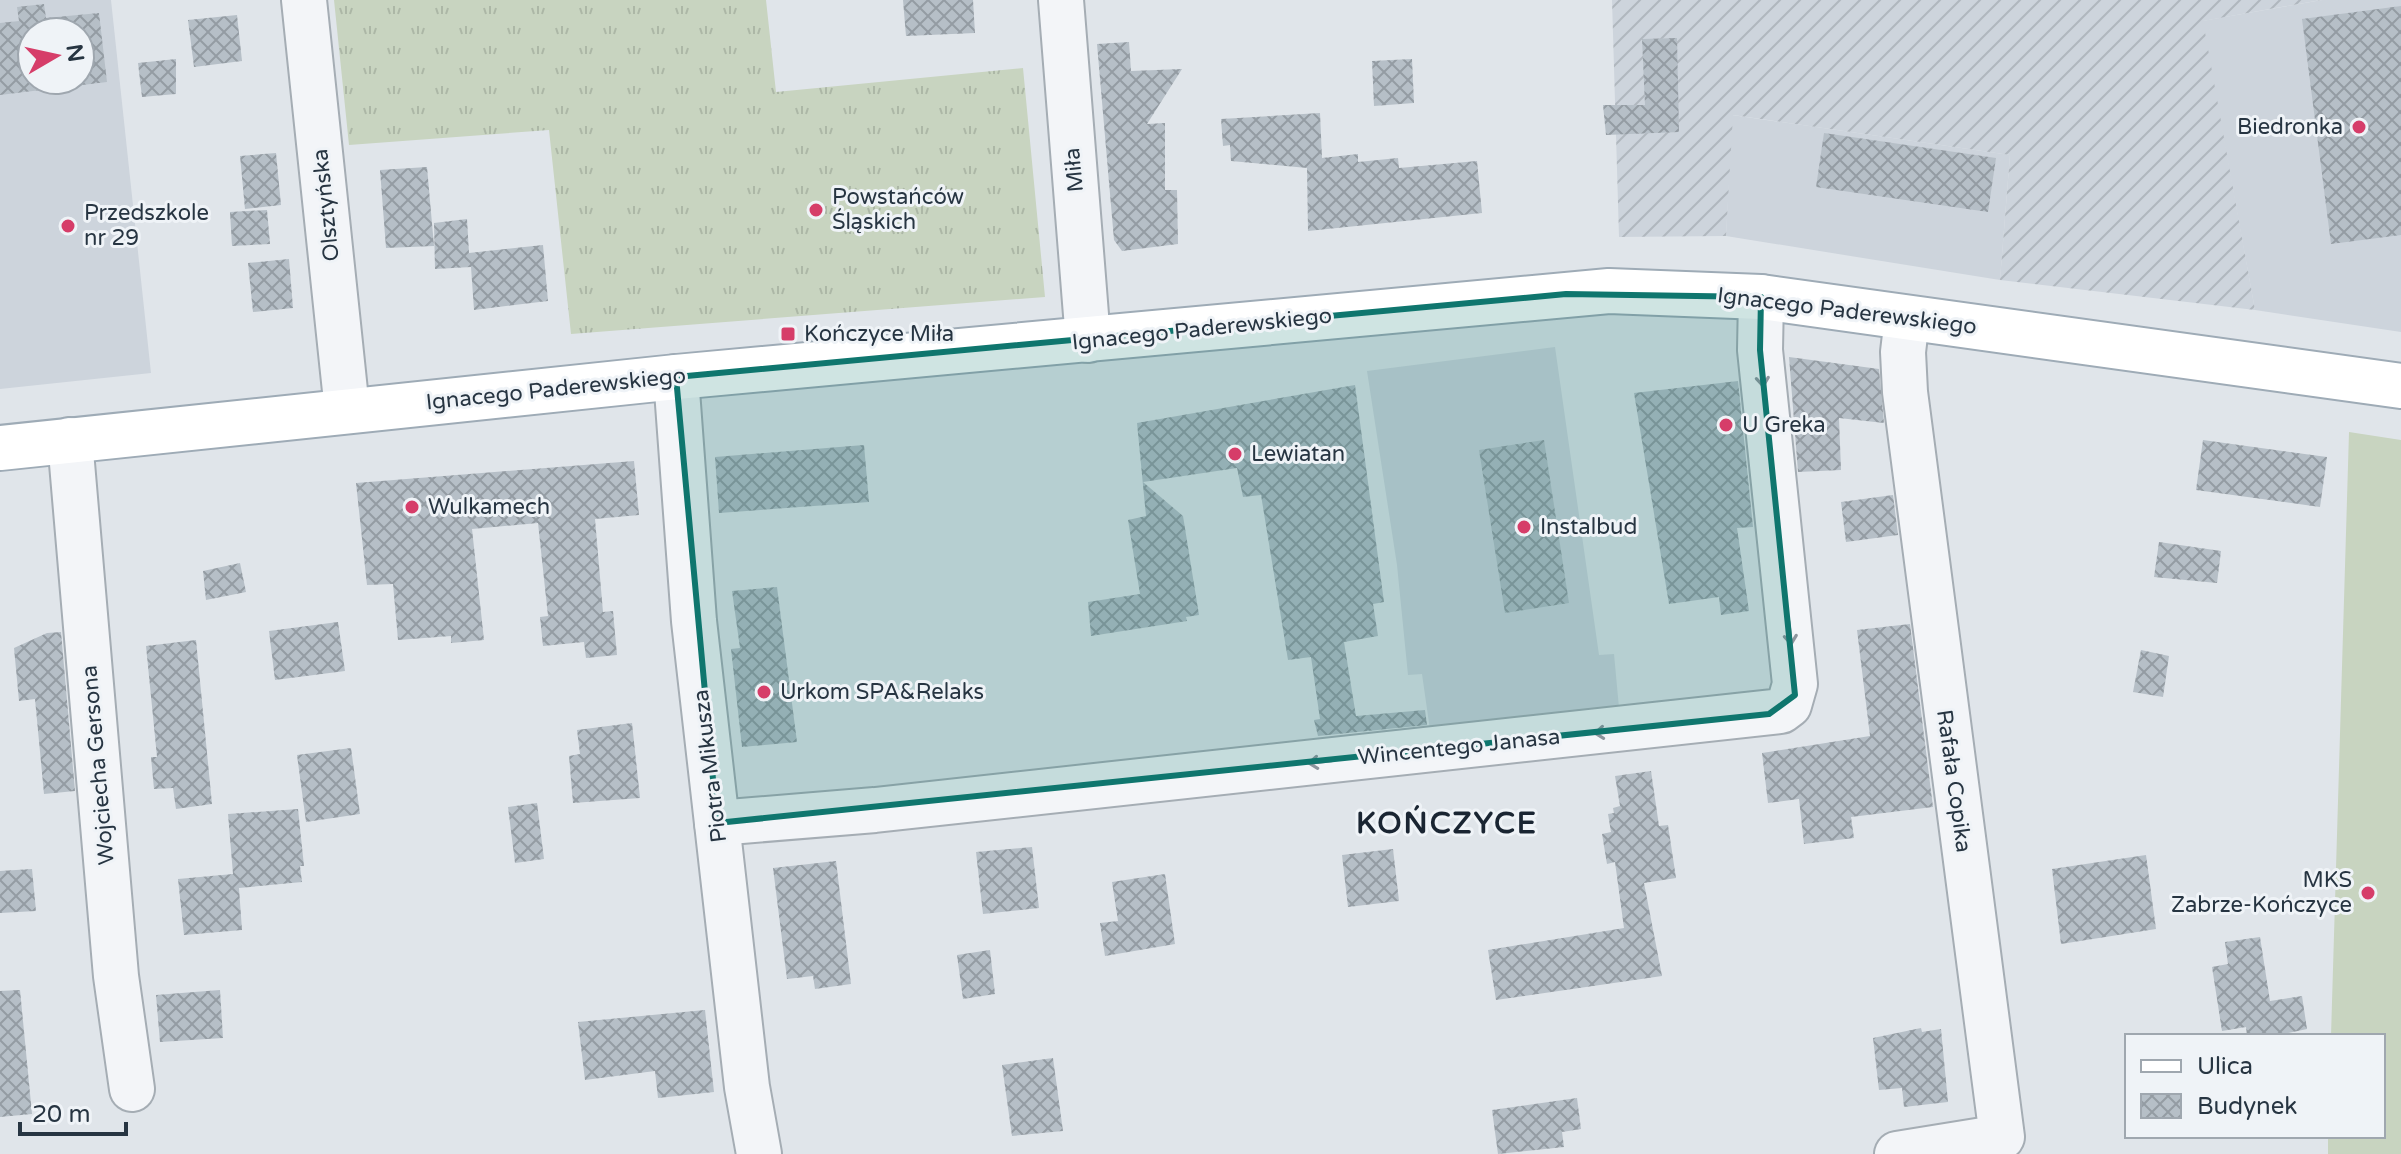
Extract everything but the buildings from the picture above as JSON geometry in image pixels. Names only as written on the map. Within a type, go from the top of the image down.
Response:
[{"type":"main road","name":"Ignacego Paderewskiego","points":[[0,448],[676,377],[1566,294],[1664,291],[1761,297],[2401,386]]},
{"type":"street","name":"Olsztyńska","points":[[304,0],[347,410]]},
{"type":"street","name":"Miła","points":[[1061,0],[1088,340]]},
{"type":"street","name":"Wincentego Janasa","points":[[717,823],[875,810],[1781,711],[1795,695],[1795,684],[1760,350],[1761,297]]},
{"type":"street","name":"Rafała Copika","points":[[1897,1154],[2002,1137],[1905,392],[1903,352],[1907,318]]},
{"type":"street","name":"Piotra Mikusza","points":[[676,377],[694,621],[747,1087],[759,1154]]},
{"type":"street","name":"Wojciecha Gersona","points":[[70,440],[116,976],[132,1089]]},
{"type":"highlighted area","points":[[1566,294],[1761,297],[1760,350],[1795,695],[1769,714],[717,823],[676,377]]},
{"type":"shaded area","name":"Przedszkole nr 29","points":[[0,0],[111,0],[151,373],[0,389]]},
{"type":"shaded area","points":[[1612,0],[2321,0],[2203,21],[2255,310],[2000,280],[2010,155],[1733,115],[1726,236],[1619,237]]},
{"type":"shaded area","points":[[2322,0],[2401,0],[2401,332],[2255,310],[2202,21]]},
{"type":"shaded area","points":[[1732,115],[2010,155],[2000,280],[1726,236]]},
{"type":"shaded area","name":"Instalbud","points":[[1555,347],[1599,655],[1614,654],[1619,708],[1430,730],[1422,674],[1408,675],[1397,565],[1367,371]]},
{"type":"green space","points":[[334,0],[766,0],[776,92],[1023,68],[1045,297],[571,334],[549,130],[349,145]]},
{"type":"green space","name":"MKS Zabrze-Kończyce","points":[[2349,432],[2401,440],[2401,1154],[2328,1154],[2328,1138],[2385,1138],[2385,1034],[2331,1034]]},
{"type":"place","name":"Biedronka","points":[[2359,127]]},
{"type":"place","name":"Powstańców Śląskich","points":[[816,210]]},
{"type":"place","name":"Przedszkole nr 29","points":[[68,226]]},
{"type":"place","name":"Kończyce Miła","points":[[788,334]]},
{"type":"place","name":"U Greka","points":[[1726,425]]},
{"type":"place","name":"Lewiatan","points":[[1235,454]]},
{"type":"place","name":"Wulkamech","points":[[412,507]]},
{"type":"place","name":"Instalbud","points":[[1524,527]]},
{"type":"place","name":"Urkom SPA&Relaks","points":[[764,692]]},
{"type":"place","name":"MKS Zabrze-Kończyce","points":[[2368,893]]},
{"type":"district","name":"KOŃCZYCE","points":[[1447,823]]}]
